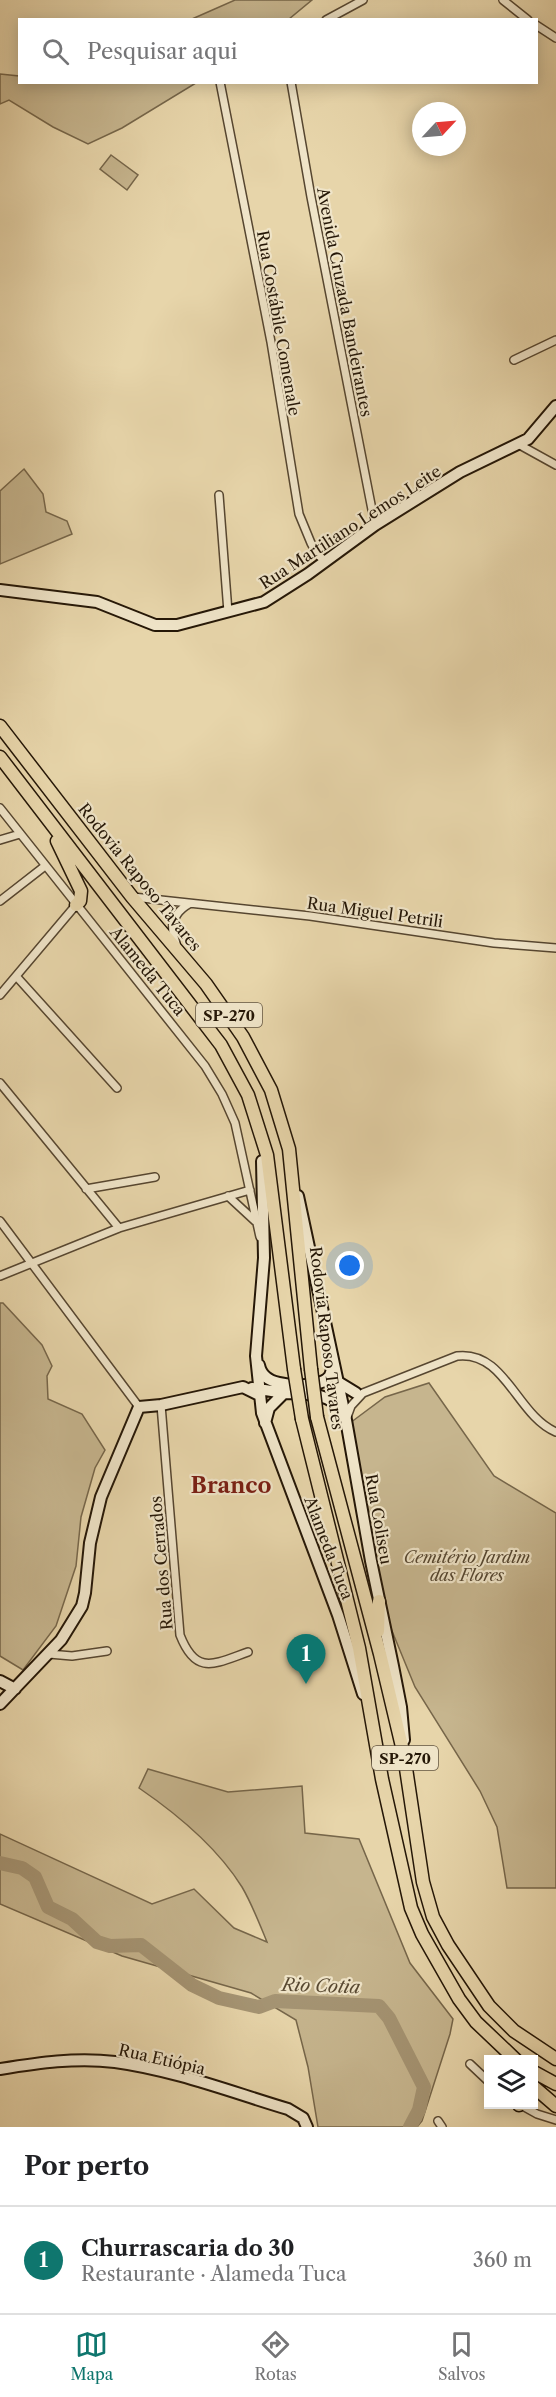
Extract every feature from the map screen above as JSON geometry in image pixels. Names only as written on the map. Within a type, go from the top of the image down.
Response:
[{"type":"highway","name":"Rodovia Raposo Tavares","points":[[0,726],[132,897],[219,1002],[259,1064],[272,1090],[289,1149],[317,1417],[404,1755],[423,1882],[433,1917],[489,2006],[514,2031],[556,2059]]},
{"type":"highway","name":"Rodovia Raposo Tavares","points":[[0,757],[221,1045],[235,1067],[259,1125],[272,1182],[302,1419],[349,1603],[411,1908],[459,1999],[476,2022],[511,2055]]},
{"type":"highway","points":[[48,821],[81,891],[80,901],[76,905]]},
{"type":"highway","points":[[377,1644],[379,1601]]},
{"type":"highway","points":[[476,2022],[502,2055]]},
{"type":"highway","points":[[538,2074],[556,2084]]},
{"type":"highway","points":[[538,2090],[556,2106]]},
{"type":"street","points":[[330,18],[363,0]]},
{"type":"street","points":[[503,0],[526,18]]},
{"type":"street","points":[[538,26],[556,38]]},
{"type":"street","name":"Rua Costábile Comenale","points":[[220,84],[271,342],[299,514],[310,543],[317,554],[326,561]]},
{"type":"street","name":"Avenida Cruzada Bandeirantes","points":[[291,84],[313,208],[375,525]]},
{"type":"street","points":[[514,360],[556,340]]},
{"type":"street","name":"Rua Martiliano Lemos Leite","points":[[0,590],[97,602],[155,626],[177,626],[264,602],[375,525],[460,472],[518,444],[534,433],[556,406]]},
{"type":"street","points":[[518,444],[556,465]]},
{"type":"street","points":[[219,495],[228,612]]},
{"type":"street","name":"Alameda Tuca","points":[[0,808],[205,1066],[222,1094],[235,1123],[264,1258]]},
{"type":"street","points":[[0,840],[20,834]]},
{"type":"street","points":[[0,901],[45,866]]},
{"type":"street","name":"Rua Miguel Petrili","points":[[132,897],[310,916],[494,943],[556,948]]},
{"type":"street","points":[[182,957],[172,934],[172,925],[178,910],[189,904]]},
{"type":"street","points":[[0,995],[76,905]]},
{"type":"street","points":[[16,976],[117,1088]]},
{"type":"street","points":[[0,1083],[119,1228]]},
{"type":"street","name":"Alameda Tuca","points":[[259,1125],[263,1170],[264,1258],[256,1356],[265,1423],[338,1616],[371,1719]]},
{"type":"street","name":"Rua Coliseu","points":[[289,1149],[345,1416],[401,1707],[404,1755]]},
{"type":"street","points":[[86,1189],[155,1177]]},
{"type":"street","points":[[0,1276],[119,1228],[250,1190]]},
{"type":"street","points":[[228,1196],[257,1223]]},
{"type":"street","points":[[0,1221],[139,1407]]},
{"type":"street","points":[[320,1395],[339,1388],[360,1393],[457,1356],[468,1354],[481,1359],[495,1370],[537,1419],[556,1432]]},
{"type":"street","points":[[256,1356],[266,1378],[288,1384],[314,1385],[323,1382],[331,1373],[332,1359]]},
{"type":"street","points":[[243,1387],[257,1372]]},
{"type":"street","points":[[139,1407],[161,1405],[243,1387],[259,1391],[320,1395],[338,1404],[345,1416],[360,1393]]},
{"type":"street","points":[[265,1423],[269,1408],[284,1393]]},
{"type":"street","name":"Rua dos Cerrados","points":[[161,1405],[180,1635],[195,1661],[206,1664],[248,1652]]},
{"type":"street","points":[[0,1704],[49,1654],[73,1622],[82,1605],[90,1543],[101,1497],[139,1407]]},
{"type":"street","points":[[49,1654],[72,1656],[107,1652]]},
{"type":"street","points":[[0,1681],[15,1689]]},
{"type":"street","name":"Rua Etiópia","points":[[0,2069],[56,2061],[113,2062],[174,2074],[288,2109],[303,2118],[307,2127]]},
{"type":"street","points":[[470,2064],[484,2077]]},
{"type":"street","points":[[527,2109],[556,2120]]},
{"type":"green space","points":[[235,0],[312,0],[290,18],[194,18]]},
{"type":"green space","points":[[0,74],[18,76],[18,84],[194,84],[122,128],[88,144],[53,127],[9,100],[0,104]]},
{"type":"green space","points":[[111,155],[138,175],[127,190],[100,169]]},
{"type":"green space","points":[[24,469],[43,494],[46,512],[67,521],[72,534],[0,564],[0,491]]},
{"type":"green space","points":[[0,1303],[3,1303],[42,1345],[52,1366],[47,1376],[48,1399],[82,1414],[105,1450],[95,1468],[81,1517],[76,1566],[56,1626],[23,1670],[0,1656]]},
{"type":"green space","name":"Cemitério Jardim das Flores","points":[[429,1383],[494,1476],[556,1513],[556,1888],[507,1888],[497,1827],[480,1791],[415,1687],[383,1609],[350,1423],[385,1397]]},
{"type":"green space","points":[[148,1769],[228,1792],[302,1786],[305,1833],[359,1839],[410,1963],[453,2019],[422,2121],[417,2127],[318,2127],[308,2067],[296,2020],[251,1993],[122,1956],[0,1904],[0,1834],[152,1904],[194,1889],[234,1928],[267,1942],[246,1894],[221,1858],[182,1820],[139,1788]]},
{"type":"waterway","name":"Rio Cotia","points":[[0,1863],[22,1868],[35,1877],[48,1907],[72,1919],[97,1942],[110,1946],[141,1945],[192,1985],[219,1998],[259,2007],[275,2001],[379,2006],[389,2018],[424,2087],[419,2110],[410,2127]]},
{"type":"place","name":"Churrascaria do 30","points":[[306,1684]]},
{"type":"district","name":"Branco","points":[[231,1485]]}]
